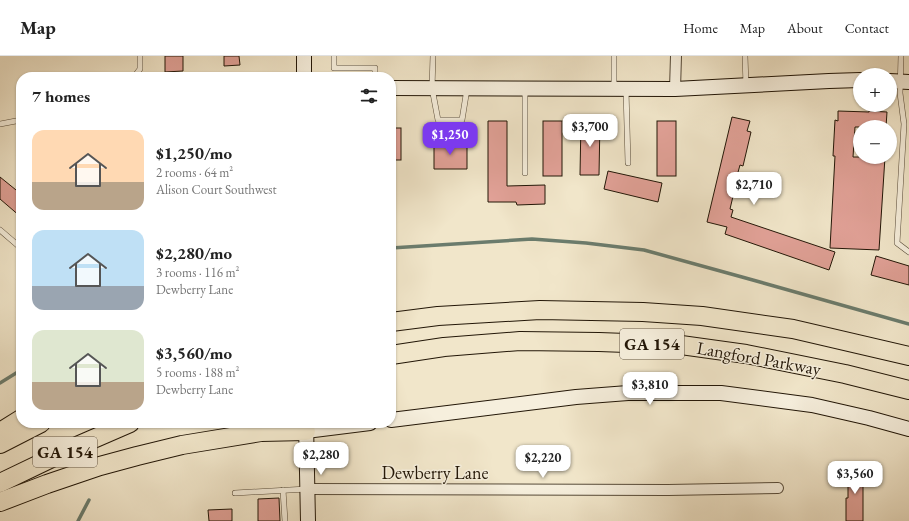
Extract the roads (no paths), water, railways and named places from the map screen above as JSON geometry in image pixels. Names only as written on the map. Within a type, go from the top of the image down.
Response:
[{"type":"highway","name":"Langford Parkway","points":[[396,321],[438,316],[540,310],[643,312],[702,316],[793,329],[909,356]]},
{"type":"highway","name":"Langford Parkway","points":[[396,354],[444,347],[520,341],[681,345],[746,354],[845,374],[909,390]]},
{"type":"highway","points":[[0,432],[16,422]]},
{"type":"highway","name":"GA 154","points":[[0,444],[31,428]]},
{"type":"highway","name":"GA 154","points":[[0,483],[70,449],[118,428]]},
{"type":"highway","points":[[0,502],[100,466],[137,456],[189,444],[297,428]]},
{"type":"street","points":[[304,56],[304,72]]},
{"type":"street","points":[[675,89],[676,56]]},
{"type":"street","points":[[396,88],[675,89],[853,80]]},
{"type":"street","points":[[396,419],[576,397],[628,393],[721,393],[812,405],[909,429]]},
{"type":"street","points":[[306,428],[308,521]]},
{"type":"street","name":"Dewberry Lane","points":[[308,489],[668,490],[778,488]]},
{"type":"lane","points":[[137,72],[140,68],[140,56]]},
{"type":"lane","points":[[334,56],[334,68],[375,68],[375,72]]},
{"type":"lane","points":[[433,56],[432,88],[438,120],[462,120],[467,88]]},
{"type":"lane","points":[[614,56],[620,89],[628,163]]},
{"type":"lane","points":[[745,56],[746,85]]},
{"type":"lane","points":[[901,56],[900,93],[906,125],[897,243],[909,252]]},
{"type":"lane","points":[[525,89],[525,173]]},
{"type":"lane","points":[[0,124],[16,121]]},
{"type":"lane","points":[[0,230],[16,244]]},
{"type":"lane","points":[[235,493],[308,489]]},
{"type":"lane","points":[[283,490],[285,521]]},
{"type":"waterway","points":[[396,248],[532,239],[586,243],[644,250],[909,324]]},
{"type":"waterway","points":[[0,383],[16,373]]},
{"type":"waterway","points":[[78,521],[89,500]]}]
